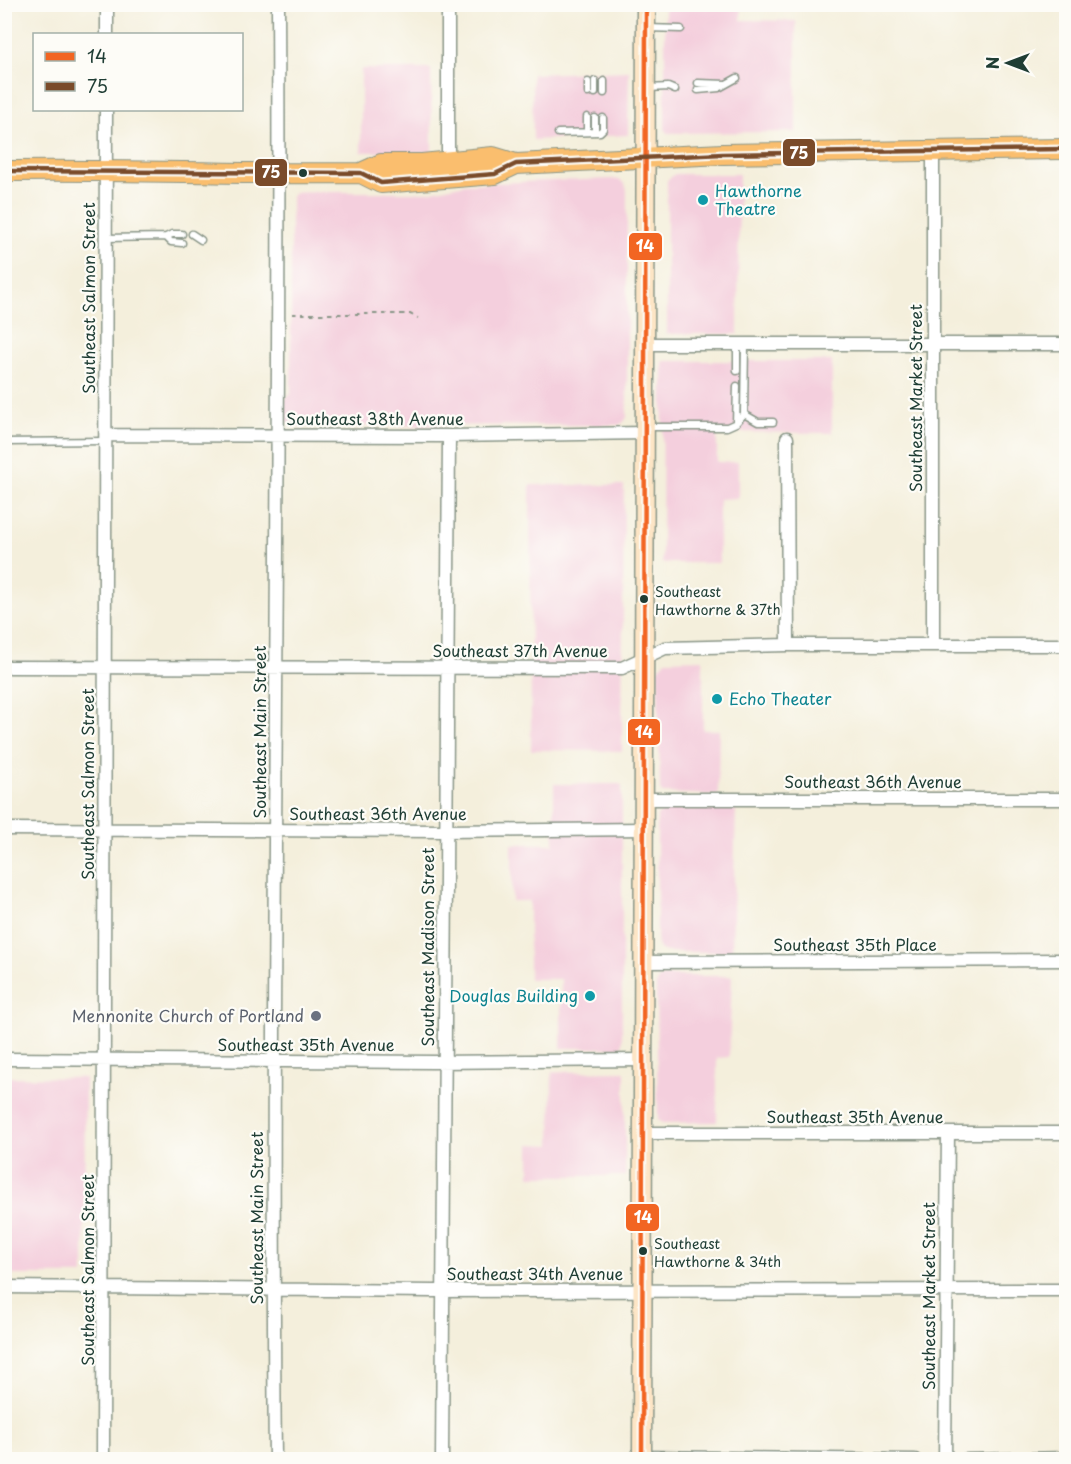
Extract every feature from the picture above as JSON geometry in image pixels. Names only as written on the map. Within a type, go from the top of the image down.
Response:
[{"type":"main road","points":[[642,1458],[646,4]]},
{"type":"main road","points":[[4,171],[361,173],[381,164],[423,164],[493,157],[516,164],[723,154],[1066,149]]},
{"type":"main road","points":[[361,173],[381,183],[495,174],[516,164]]},
{"type":"street","points":[[107,4],[107,33]]},
{"type":"street","name":"Southeast Main Street","points":[[274,1460],[279,314],[278,4]]},
{"type":"street","points":[[448,4],[448,161]]},
{"type":"street","name":"Southeast Salmon Street","points":[[104,1460],[106,111]]},
{"type":"street","name":"Southeast Market Street","points":[[933,152],[933,644]]},
{"type":"street","points":[[645,344],[1066,344]]},
{"type":"street","name":"Southeast 38th Avenue","points":[[106,438],[278,435],[449,436],[645,430]]},
{"type":"street","name":"Southeast Madison Street","points":[[442,1460],[449,436]]},
{"type":"street","points":[[787,438],[788,645]]},
{"type":"street","name":"Southeast 37th Avenue","points":[[4,667],[622,668],[665,648],[788,645],[1066,645]]},
{"type":"street","name":"Southeast 36th Avenue","points":[[644,799],[1066,799]]},
{"type":"street","name":"Southeast 36th Avenue","points":[[4,829],[445,831],[644,829]]},
{"type":"street","name":"Southeast 35th Place","points":[[644,962],[1066,960]]},
{"type":"street","name":"Southeast 35th Avenue","points":[[4,1059],[444,1062],[643,1060]]},
{"type":"street","name":"Southeast 35th Avenue","points":[[643,1133],[1066,1133]]},
{"type":"street","name":"Southeast Market Street","points":[[945,1460],[948,1133]]},
{"type":"street","name":"Southeast 34th Avenue","points":[[4,1287],[443,1291],[1066,1290]]},
{"type":"street","points":[[642,1458],[915,1460]]},
{"type":"street","points":[[965,1460],[1066,1458]]},
{"type":"lane","points":[[646,28],[681,28]]},
{"type":"lane","points":[[698,86],[727,84],[738,78]]},
{"type":"lane","points":[[604,81],[604,93]]},
{"type":"lane","points":[[591,82],[591,93]]},
{"type":"lane","points":[[646,88],[673,87]]},
{"type":"lane","points":[[587,117],[587,132]]},
{"type":"lane","points":[[595,118],[596,132]]},
{"type":"lane","points":[[558,133],[600,132],[603,129],[603,118]]},
{"type":"lane","points":[[106,238],[166,237],[172,234],[182,234]]},
{"type":"lane","points":[[192,234],[201,240],[192,243]]},
{"type":"lane","points":[[166,237],[171,242],[182,243]]},
{"type":"lane","points":[[736,371],[741,344]]},
{"type":"lane","points":[[645,430],[726,427],[736,423],[744,414],[741,344]]},
{"type":"lane","points":[[736,386],[736,423]]},
{"type":"lane","points":[[744,414],[758,422],[773,422]]},
{"type":"lane","points":[[4,442],[106,438]]},
{"type":"path","points":[[279,314],[410,314],[418,318]]},
{"type":"shaded area","points":[[665,5],[741,5],[741,20],[796,21],[796,132],[667,133],[665,130]]},
{"type":"shaded area","points":[[361,69],[431,69],[432,152],[361,152]]},
{"type":"shaded area","points":[[629,71],[628,135],[533,140],[532,74]]},
{"type":"shaded area","points":[[675,174],[739,174],[738,334],[667,334],[667,180]]},
{"type":"shaded area","points":[[620,180],[625,184],[627,190],[627,417],[624,422],[619,425],[300,426],[287,423],[285,399],[291,394],[292,194],[296,192],[428,192],[465,184]]},
{"type":"shaded area","points":[[663,361],[832,361],[832,433],[717,432],[717,462],[738,462],[738,498],[719,499],[719,563],[662,563]]},
{"type":"shaded area","points":[[530,485],[624,485],[622,751],[531,750]]},
{"type":"shaded area","points":[[703,659],[703,730],[719,730],[718,795],[662,793],[660,790],[658,670],[666,660]]},
{"type":"shaded area","points":[[554,784],[620,784],[622,786],[622,1046],[619,1048],[561,1048],[561,979],[529,979],[529,901],[512,901],[512,844],[554,844]]},
{"type":"shaded area","points":[[665,809],[736,809],[732,952],[666,952],[659,949],[657,943],[657,816]]},
{"type":"shaded area","points":[[664,976],[732,976],[729,1057],[717,1058],[717,1122],[662,1123],[658,1120],[656,985],[659,978]]},
{"type":"shaded area","points":[[625,1071],[625,1176],[530,1176],[530,1144],[551,1145],[552,1072]]},
{"type":"shaded area","points":[[5,1077],[85,1078],[84,1275],[5,1275]]},
{"type":"transit line","name":"14","points":[[642,1460],[646,4]]},
{"type":"transit line","name":"75","points":[[4,171],[361,173],[381,183],[495,174],[516,164],[723,154],[1066,149]]},
{"type":"place","name":"Hawthorne Theatre","points":[[703,200]]},
{"type":"place","name":"Southeast Hawthorne & 37th","points":[[644,599]]},
{"type":"place","name":"Echo Theater","points":[[717,699]]},
{"type":"place","name":"Douglas Building","points":[[590,996]]},
{"type":"place","name":"Mennonite Church of Portland","points":[[316,1016]]},
{"type":"place","name":"Southeast Hawthorne & 34th","points":[[643,1251]]}]
